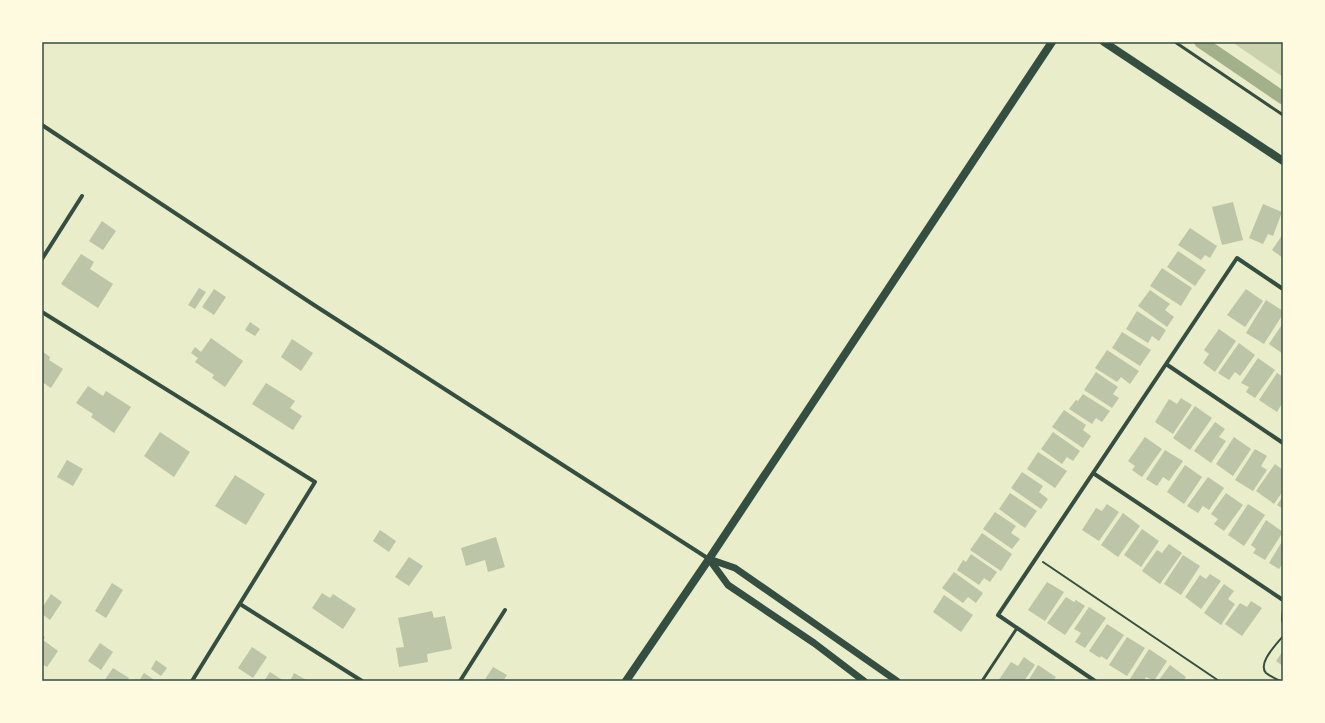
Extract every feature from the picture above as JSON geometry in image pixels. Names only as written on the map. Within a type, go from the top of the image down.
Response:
[{"type":"main road","points":[[626,681],[709,559],[1052,42]]},
{"type":"main road","points":[[1104,42],[1283,161]]},
{"type":"street","points":[[42,125],[321,309],[709,559],[735,568],[897,681]]},
{"type":"street","points":[[42,259],[82,196]]},
{"type":"street","points":[[1095,681],[998,615],[1237,258],[1283,289]]},
{"type":"street","points":[[42,312],[315,482],[192,681]]},
{"type":"street","points":[[1166,364],[1283,443]]},
{"type":"street","points":[[1093,473],[1283,600]]},
{"type":"street","points":[[709,559],[728,585],[814,643],[864,681]]},
{"type":"street","points":[[240,604],[362,681]]},
{"type":"street","points":[[460,681],[505,610]]},
{"type":"lane","points":[[1175,42],[1283,115]]},
{"type":"lane","points":[[982,681],[1017,628]]},
{"type":"path","points":[[1037,557],[1219,681]]},
{"type":"path","points":[[1283,608],[1283,624]]},
{"type":"path","points":[[1280,681],[1266,673],[1263,664],[1283,636]]},
{"type":"green space","points":[[1232,42],[1283,42],[1283,77]]},
{"type":"building","points":[[1233,202],[1243,240],[1222,245],[1212,207]]},
{"type":"building","points":[[1263,204],[1282,212],[1273,236],[1268,234],[1263,244],[1249,238]]},
{"type":"building","points":[[102,221],[116,231],[103,250],[89,241]]},
{"type":"building","points":[[1190,228],[1217,246],[1210,258],[1205,255],[1201,260],[1178,245]]},
{"type":"building","points":[[1283,234],[1283,258],[1272,250]]},
{"type":"building","points":[[1178,251],[1206,270],[1195,286],[1167,267]]},
{"type":"building","points":[[81,254],[94,262],[90,269],[113,284],[98,308],[61,284]]},
{"type":"building","points":[[1162,268],[1192,288],[1181,306],[1150,286]]},
{"type":"building","points":[[199,288],[206,292],[195,309],[188,305]]},
{"type":"building","points":[[214,289],[226,297],[214,315],[202,307]]},
{"type":"building","points":[[1246,289],[1263,301],[1245,327],[1227,315]]},
{"type":"building","points":[[1150,290],[1170,304],[1165,310],[1174,317],[1167,327],[1138,306]]},
{"type":"building","points":[[1266,300],[1283,311],[1283,314],[1264,344],[1246,333]]},
{"type":"building","points":[[1137,311],[1166,330],[1159,341],[1152,336],[1148,343],[1126,329]]},
{"type":"building","points":[[250,322],[260,329],[255,336],[245,330]]},
{"type":"building","points":[[1283,323],[1283,354],[1269,344]]},
{"type":"building","points":[[1219,329],[1236,341],[1215,372],[1203,363],[1209,354],[1204,350]]},
{"type":"building","points":[[1122,332],[1151,350],[1140,366],[1112,348]]},
{"type":"building","points":[[211,338],[243,361],[225,387],[212,378],[214,375],[195,362],[198,358],[191,353],[195,347],[201,352]]},
{"type":"building","points":[[292,339],[313,353],[301,371],[281,357]]},
{"type":"building","points":[[1239,343],[1255,355],[1240,376],[1235,372],[1229,380],[1218,373]]},
{"type":"building","points":[[1107,350],[1139,371],[1130,384],[1121,377],[1117,382],[1095,368]]},
{"type":"building","points":[[42,351],[50,357],[49,360],[63,369],[51,388],[42,382]]},
{"type":"building","points":[[1258,358],[1275,370],[1255,398],[1246,392],[1249,387],[1241,383]]},
{"type":"building","points":[[1096,372],[1118,387],[1113,394],[1119,398],[1112,408],[1084,390]]},
{"type":"building","points":[[1277,373],[1283,377],[1283,402],[1277,412],[1259,400]]},
{"type":"building","points":[[266,383],[295,401],[290,408],[302,416],[293,430],[252,404]]},
{"type":"building","points":[[88,386],[103,396],[106,391],[131,407],[114,433],[91,417],[93,414],[76,403]]},
{"type":"building","points":[[1083,394],[1110,411],[1102,422],[1096,418],[1092,424],[1069,409]]},
{"type":"building","points":[[1181,398],[1192,405],[1173,434],[1155,422],[1169,399],[1177,404]]},
{"type":"building","points":[[1195,406],[1212,418],[1190,450],[1173,438]]},
{"type":"building","points":[[1064,410],[1086,425],[1083,430],[1091,436],[1083,448],[1052,427]]},
{"type":"building","points":[[1215,422],[1225,429],[1219,437],[1226,441],[1211,463],[1194,451]]},
{"type":"building","points":[[160,432],[190,452],[174,477],[144,456]]},
{"type":"building","points":[[1053,432],[1080,451],[1073,461],[1067,457],[1062,464],[1041,449]]},
{"type":"building","points":[[1145,437],[1162,449],[1142,477],[1132,470],[1135,466],[1128,461]]},
{"type":"building","points":[[1234,437],[1251,449],[1233,476],[1216,464]]},
{"type":"building","points":[[1255,449],[1267,456],[1261,466],[1267,470],[1253,491],[1235,480]]},
{"type":"building","points":[[1165,450],[1183,461],[1169,481],[1163,477],[1157,486],[1146,479]]},
{"type":"building","points":[[1038,452],[1067,471],[1055,488],[1027,469]]},
{"type":"building","points":[[67,460],[83,469],[73,486],[57,477]]},
{"type":"building","points":[[1275,464],[1283,470],[1283,491],[1274,504],[1256,491]]},
{"type":"building","points":[[1185,465],[1202,477],[1184,504],[1167,492]]},
{"type":"building","points":[[1022,472],[1043,486],[1039,492],[1048,499],[1041,509],[1011,488]]},
{"type":"building","points":[[235,475],[265,494],[246,525],[215,506]]},
{"type":"building","points":[[1208,477],[1224,488],[1209,510],[1203,506],[1198,513],[1187,506]]},
{"type":"building","points":[[1010,493],[1037,511],[1025,528],[999,509]]},
{"type":"building","points":[[1226,493],[1243,505],[1224,531],[1214,524],[1218,519],[1211,514]]},
{"type":"building","points":[[1283,496],[1283,509],[1277,505]]},
{"type":"building","points":[[1107,504],[1119,512],[1099,541],[1082,530],[1096,508],[1102,511]]},
{"type":"building","points":[[1248,504],[1265,515],[1244,546],[1228,535]]},
{"type":"building","points":[[995,512],[1016,526],[1011,533],[1020,539],[1012,549],[983,529]]},
{"type":"building","points":[[1123,513],[1140,526],[1118,557],[1101,545]]},
{"type":"building","points":[[1266,520],[1283,532],[1265,560],[1253,553],[1256,549],[1251,545]]},
{"type":"building","points":[[1142,529],[1159,541],[1141,567],[1124,555]]},
{"type":"building","points":[[380,530],[396,541],[389,552],[373,541]]},
{"type":"building","points":[[982,533],[1012,554],[1001,571],[970,550]]},
{"type":"building","points":[[496,537],[505,567],[488,572],[485,560],[466,566],[461,548]]},
{"type":"building","points":[[1283,540],[1283,563],[1279,569],[1269,563]]},
{"type":"building","points":[[1169,544],[1182,553],[1160,584],[1142,571],[1157,550],[1162,553]]},
{"type":"building","points":[[971,554],[997,572],[990,582],[984,578],[979,585],[957,570],[963,560],[966,562]]},
{"type":"building","points":[[1183,555],[1200,566],[1181,595],[1164,584]]},
{"type":"building","points":[[409,557],[423,566],[409,586],[395,577]]},
{"type":"building","points":[[954,572],[983,593],[976,603],[968,597],[963,603],[942,588]]},
{"type":"building","points":[[1210,574],[1221,581],[1201,609],[1185,597],[1200,575],[1206,579]]},
{"type":"building","points":[[1047,582],[1064,592],[1045,621],[1028,610]]},
{"type":"building","points":[[112,583],[123,590],[106,618],[95,611]]},
{"type":"building","points":[[1224,584],[1234,591],[1228,599],[1235,604],[1221,625],[1204,613]]},
{"type":"building","points":[[322,593],[330,598],[333,594],[356,609],[343,629],[312,608]]},
{"type":"building","points":[[51,594],[62,602],[50,620],[42,614],[42,608]]},
{"type":"building","points":[[944,595],[973,615],[961,632],[933,612]]},
{"type":"building","points":[[1066,597],[1074,602],[1076,600],[1085,606],[1065,635],[1047,623]]},
{"type":"building","points":[[1251,601],[1262,608],[1242,636],[1225,624],[1240,603],[1247,607]]},
{"type":"building","points":[[1089,607],[1106,618],[1085,648],[1075,642],[1081,633],[1074,629]]},
{"type":"building","points":[[432,611],[434,618],[445,616],[452,649],[427,654],[428,662],[399,667],[396,648],[404,647],[398,618]]},
{"type":"building","points":[[1107,624],[1124,635],[1107,660],[1101,656],[1100,658],[1089,651]]},
{"type":"building","points":[[42,635],[45,637],[43,640],[58,651],[47,667],[42,664]]},
{"type":"building","points":[[1127,637],[1145,648],[1127,676],[1109,665]]},
{"type":"building","points":[[100,643],[113,652],[101,670],[88,661]]},
{"type":"building","points":[[252,647],[267,657],[253,678],[238,668]]},
{"type":"building","points":[[1149,649],[1167,661],[1154,681],[1146,677],[1144,681],[1133,681],[1130,679]]},
{"type":"building","points":[[1283,651],[1283,666],[1276,661]]},
{"type":"building","points":[[1024,657],[1035,665],[1024,681],[998,681],[1011,662],[1018,666]]},
{"type":"building","points":[[156,660],[167,668],[161,676],[151,669]]},
{"type":"building","points":[[1038,665],[1056,677],[1053,681],[1028,681]]},
{"type":"building","points":[[1170,665],[1186,677],[1183,681],[1158,681]]},
{"type":"building","points":[[493,667],[507,675],[503,681],[484,681]]},
{"type":"building","points":[[113,668],[129,678],[127,681],[104,681]]},
{"type":"building","points":[[270,672],[284,681],[264,681]]},
{"type":"building","points":[[144,673],[153,679],[152,681],[139,681]]},
{"type":"building","points":[[294,673],[308,681],[290,681]]},
{"type":"waterway","points":[[1201,42],[1283,98]]}]
